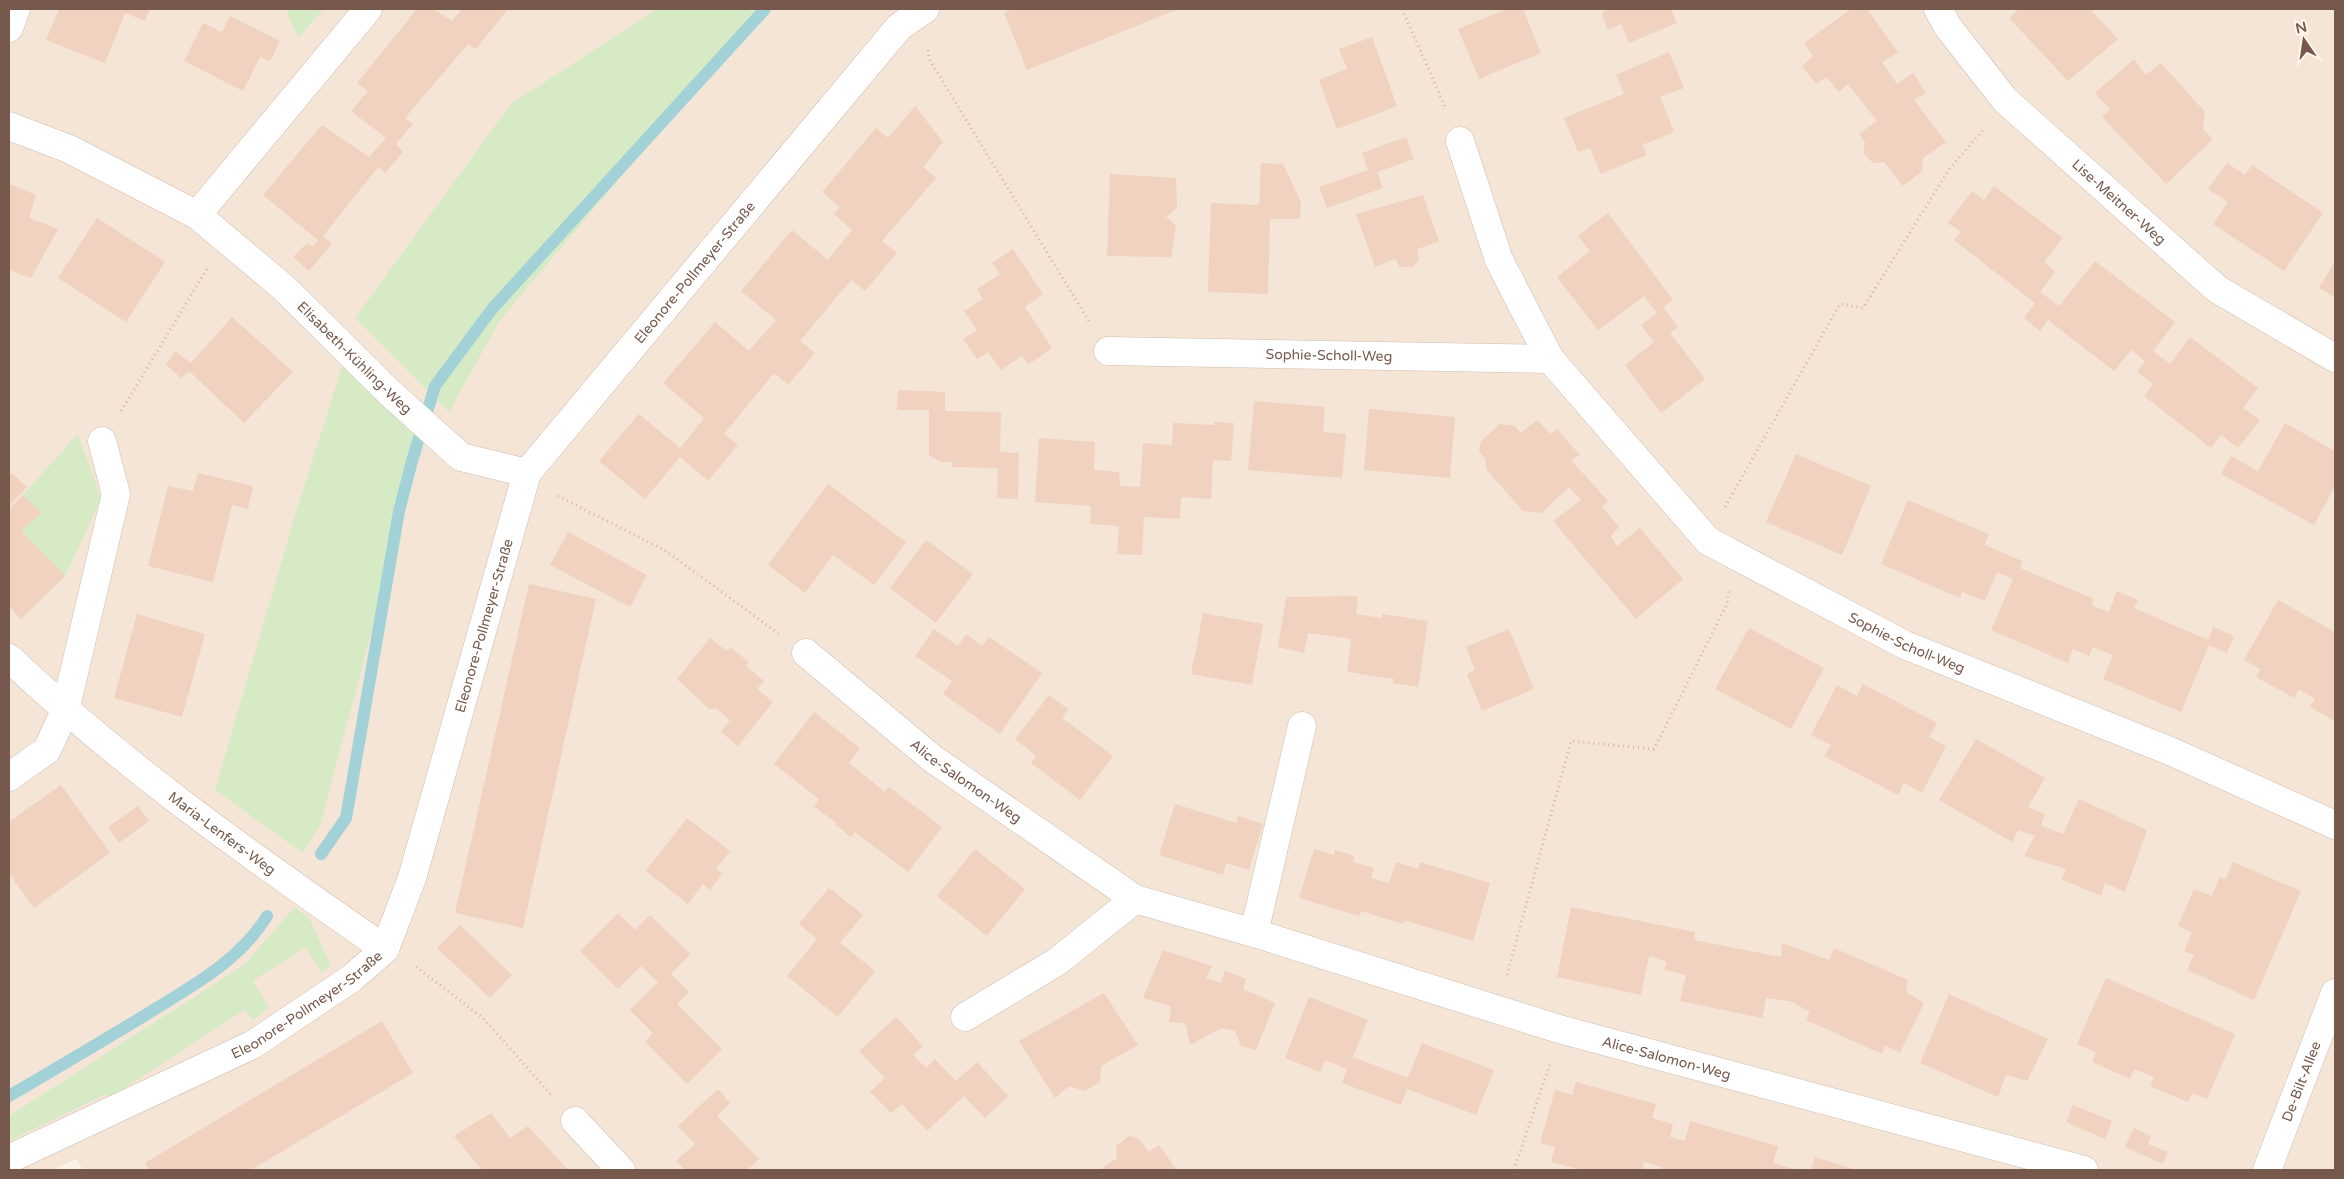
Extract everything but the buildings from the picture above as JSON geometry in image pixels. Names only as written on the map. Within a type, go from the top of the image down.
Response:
[{"type":"street","points":[[9,28],[16,9]]},
{"type":"street","points":[[197,215],[368,9]]},
{"type":"street","name":"Eleonore-Pollmeyer-Straße","points":[[9,1159],[252,1045],[352,978],[385,949],[412,878],[528,473],[607,374],[899,27],[925,9]]},
{"type":"street","name":"Lise-Meitner-Weg","points":[[1938,9],[1948,27],[2005,100],[2217,289],[2335,358]]},
{"type":"street","name":"Elisabeth-Kühling-Weg","points":[[9,126],[69,149],[197,215],[284,288],[390,392],[461,457],[528,473]]},
{"type":"street","name":"Sophie-Scholl-Weg","points":[[1460,141],[1498,260],[1550,359],[1708,541],[1905,645],[2170,751],[2335,825]]},
{"type":"street","name":"Sophie-Scholl-Weg","points":[[1108,351],[1550,359]]},
{"type":"street","points":[[9,778],[47,750],[65,711],[116,494],[102,441]]},
{"type":"street","name":"Alice-Salomon-Weg","points":[[806,653],[933,759],[1135,898],[1254,933],[1559,1029],[2084,1170]]},
{"type":"street","name":"Maria-Lenfers-Weg","points":[[9,658],[65,711],[264,864],[385,949]]},
{"type":"street","points":[[1254,933],[1302,726]]},
{"type":"street","points":[[965,1017],[1058,961],[1135,898]]},
{"type":"street","name":"De-Bilt-Allee","points":[[2267,1170],[2335,993]]},
{"type":"street","points":[[575,1121],[621,1170]]},
{"type":"path","points":[[925,9],[928,59],[1108,351]]},
{"type":"path","points":[[1402,9],[1460,141]]},
{"type":"path","points":[[1708,541],[1840,304],[1863,308],[1950,168],[2005,100]]},
{"type":"path","points":[[102,441],[208,268],[197,215]]},
{"type":"path","points":[[528,473],[540,486],[666,551],[806,653]]},
{"type":"path","points":[[1496,1009],[1572,741],[1654,749],[1727,604],[1735,555]]},
{"type":"path","points":[[385,949],[411,963],[483,1018],[575,1121]]},
{"type":"path","points":[[1514,1170],[1554,1053],[1559,1029]]},
{"type":"shaded area","points":[[9,9],[2335,9],[2335,1170],[83,1170],[76,1159],[53,1170],[9,1170]]},
{"type":"green space","points":[[286,9],[324,9],[298,38]]},
{"type":"green space","points":[[657,9],[763,9],[500,320],[449,412],[355,318],[511,104]]},
{"type":"green space","points":[[343,364],[422,441],[320,825],[303,853],[215,790],[296,512]]},
{"type":"green space","points":[[78,434],[101,499],[65,576],[21,531],[40,513],[23,495]]},
{"type":"green space","points":[[295,907],[310,920],[331,966],[322,973],[305,947],[253,981],[269,1007],[253,1020],[244,1010],[109,1098],[106,1094],[9,1141],[9,1116],[244,965]]},
{"type":"waterway","points":[[321,854],[346,818],[399,511],[435,386],[492,309],[765,9]]},
{"type":"waterway","points":[[9,1096],[147,1014],[213,972],[243,946],[267,916]]}]
